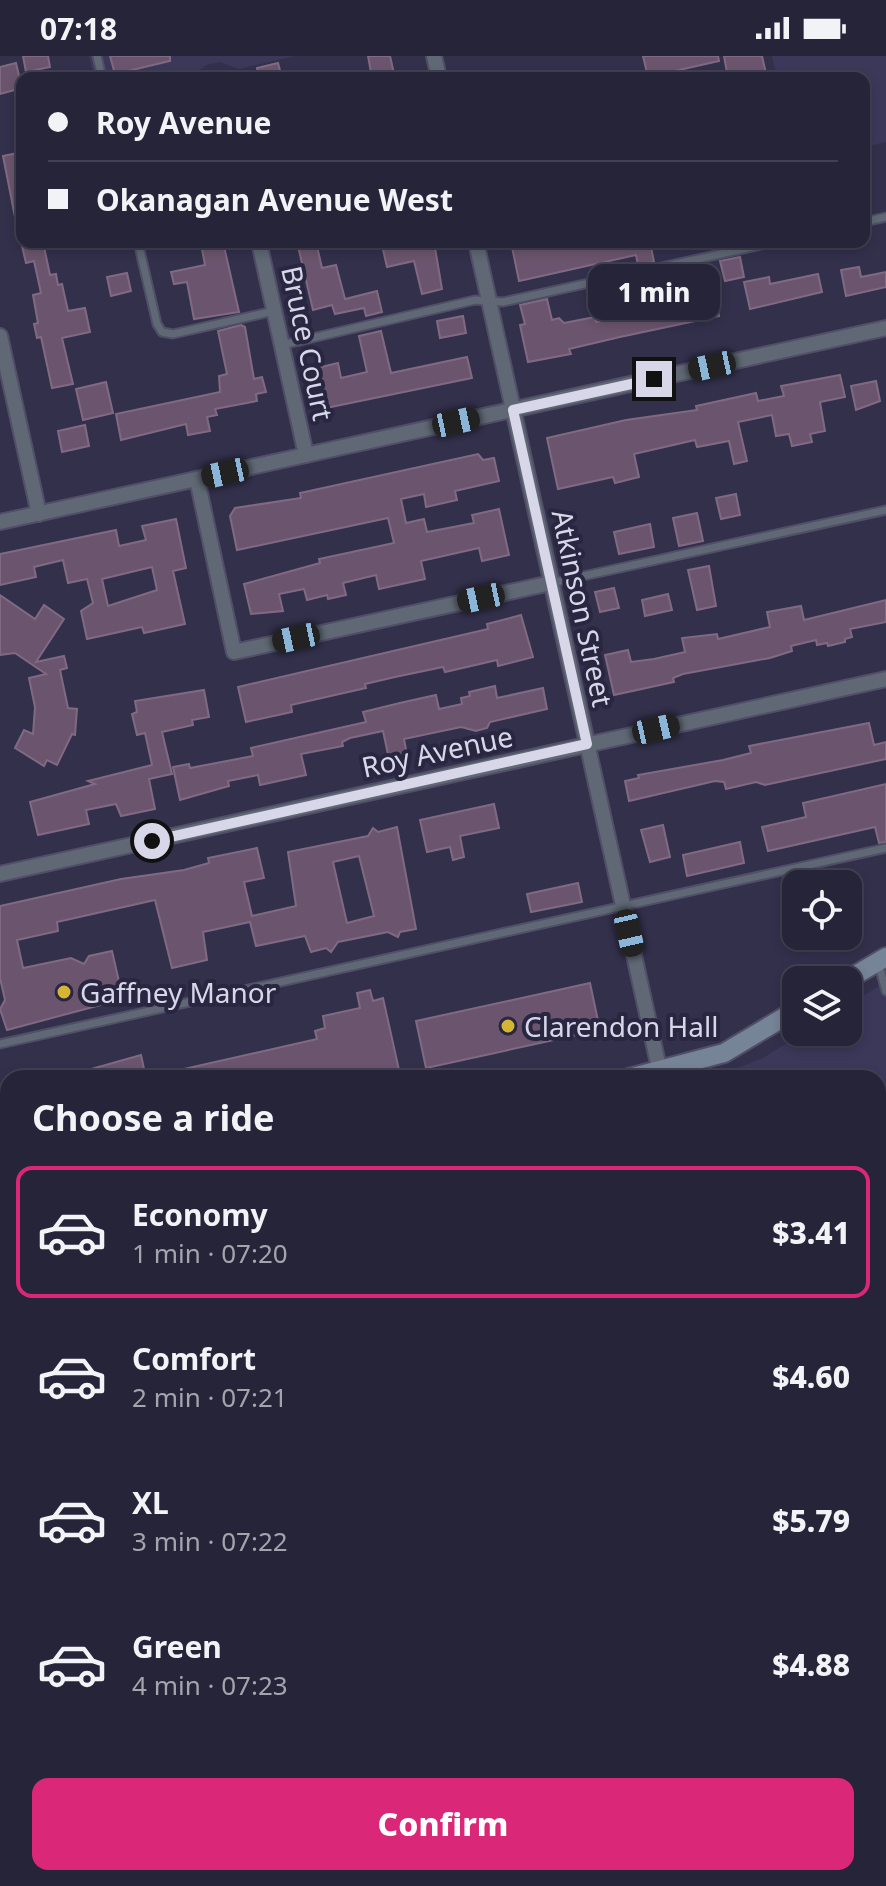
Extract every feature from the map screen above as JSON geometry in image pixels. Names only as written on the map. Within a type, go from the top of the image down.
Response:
[{"type":"street","name":"Bruce Court","points":[[260,248],[306,455]]},
{"type":"street","name":"Atkinson Street","points":[[477,248],[659,1070]]},
{"type":"street","points":[[0,522],[886,328]]},
{"type":"street","points":[[0,336],[39,514]]},
{"type":"street","points":[[197,479],[234,652],[551,583]]},
{"type":"street","name":"Roy Avenue","points":[[0,874],[886,679]]},
{"type":"street","points":[[862,971],[882,959]]},
{"type":"street","points":[[675,1070],[724,1053],[782,1018]]},
{"type":"lane","points":[[139,248],[157,324],[162,332],[173,334],[274,311]]},
{"type":"lane","points":[[282,345],[475,300],[503,302],[748,248]]},
{"type":"lane","points":[[551,583],[886,510]]},
{"type":"lane","points":[[0,1044],[886,848]]},
{"type":"lane","points":[[882,959],[886,991]]},
{"type":"shaded area","points":[[89,56],[295,56],[239,69],[220,62],[209,64],[196,72],[93,72]]},
{"type":"shaded area","points":[[772,56],[886,56],[886,142],[870,146],[870,72],[776,72]]},
{"type":"shaded area","points":[[886,982],[886,1070],[731,1070],[761,1059],[782,1046],[862,1046],[862,997]]},
{"type":"building","points":[[23,56],[48,56],[50,67],[26,72]]},
{"type":"building","points":[[110,56],[170,56],[170,61],[114,72]]},
{"type":"building","points":[[368,56],[390,56],[394,72],[371,72]]},
{"type":"building","points":[[643,56],[718,56],[719,61],[670,72],[647,72]]},
{"type":"building","points":[[724,56],[762,56],[766,72],[727,72]]},
{"type":"building","points":[[16,63],[16,90],[0,94],[0,67]]},
{"type":"building","points":[[278,63],[280,72],[258,72],[257,68]]},
{"type":"building","points":[[16,153],[16,222],[3,156]]},
{"type":"building","points":[[22,248],[44,248],[50,275],[56,274],[58,285],[62,284],[68,311],[85,308],[90,332],[62,338],[73,384],[52,388],[41,337],[37,338],[34,324],[38,323],[33,295],[41,293],[34,261],[26,263]]},
{"type":"building","points":[[202,248],[224,248],[239,312],[194,319],[187,282],[174,284],[171,272],[205,265]]},
{"type":"building","points":[[298,248],[317,248],[322,268],[336,265],[345,299],[377,291],[382,312],[366,316],[364,308],[335,314],[332,305],[313,310]]},
{"type":"building","points":[[383,248],[435,248],[442,289],[422,294],[414,261],[387,267]]},
{"type":"building","points":[[512,248],[651,248],[654,262],[638,265],[636,255],[519,281]]},
{"type":"building","points":[[740,257],[744,277],[725,281],[720,261]]},
{"type":"building","points":[[859,267],[861,277],[886,272],[886,287],[846,296],[841,270]]},
{"type":"building","points":[[127,273],[131,291],[111,296],[107,277]]},
{"type":"building","points":[[818,274],[822,292],[750,309],[744,282],[769,277],[770,284]]},
{"type":"building","points":[[657,275],[667,305],[715,295],[719,316],[569,349],[571,354],[528,362],[520,325],[525,324],[520,305],[547,299],[552,320],[559,318],[564,323],[595,317],[596,322],[624,316],[645,311],[638,281]]},
{"type":"building","points":[[463,316],[466,333],[440,338],[437,321]]},
{"type":"building","points":[[241,325],[245,327],[254,379],[262,377],[266,392],[256,394],[257,401],[215,409],[217,415],[207,417],[210,431],[188,435],[186,424],[121,440],[116,414],[220,392],[219,376],[227,374],[218,331]]},
{"type":"building","points":[[381,331],[391,373],[467,357],[472,378],[326,408],[317,368],[338,363],[341,378],[367,372],[359,336]]},
{"type":"building","points":[[840,375],[845,397],[820,402],[825,431],[810,434],[812,442],[792,446],[789,434],[776,436],[772,415],[738,422],[747,461],[734,464],[729,441],[697,447],[695,440],[634,454],[639,477],[615,483],[613,477],[558,489],[547,438],[626,420],[697,410],[696,406],[756,393],[758,401],[784,396],[781,386]]},
{"type":"building","points":[[876,381],[880,401],[856,410],[851,386]]},
{"type":"building","points":[[106,382],[113,413],[83,420],[76,389]]},
{"type":"building","points":[[85,425],[89,446],[62,452],[58,431]]},
{"type":"building","points":[[478,454],[483,460],[494,458],[499,481],[455,491],[457,500],[426,507],[424,494],[401,499],[406,523],[424,519],[427,532],[474,523],[472,515],[499,509],[509,555],[482,561],[479,548],[421,561],[425,579],[379,589],[376,575],[343,583],[346,595],[328,599],[327,595],[307,600],[304,589],[279,594],[283,611],[251,614],[244,584],[320,563],[319,559],[394,543],[388,518],[237,550],[230,516],[235,508],[301,498],[300,493]]},
{"type":"building","points":[[736,494],[740,515],[721,519],[716,498]]},
{"type":"building","points":[[697,513],[703,541],[679,546],[673,518]]},
{"type":"building","points":[[176,519],[186,568],[173,571],[185,624],[144,633],[142,627],[87,639],[81,611],[93,603],[87,579],[68,583],[63,560],[34,567],[36,577],[0,585],[0,554],[116,530],[119,546],[146,540],[142,526]],"holes":[[[152,567],[157,590],[108,606],[102,579]]]},
{"type":"building","points":[[650,524],[654,547],[619,554],[614,532]]},
{"type":"building","points":[[709,566],[716,606],[697,610],[688,570]]},
{"type":"building","points":[[614,588],[619,608],[600,612],[595,592]]},
{"type":"building","points":[[668,594],[672,610],[645,616],[642,600]]},
{"type":"building","points":[[0,595],[35,619],[44,605],[64,619],[36,662],[64,656],[67,668],[60,670],[68,708],[77,709],[75,735],[72,734],[57,765],[47,760],[44,766],[15,748],[24,730],[33,734],[35,707],[29,678],[46,674],[15,653],[0,655]]},
{"type":"building","points":[[886,600],[886,622],[850,629],[852,637],[845,639],[845,642],[828,646],[827,643],[817,645],[816,640],[791,646],[792,651],[770,658],[683,674],[673,678],[674,682],[614,695],[605,655],[628,650],[631,662],[654,659],[685,652],[682,638],[717,634],[718,639],[770,627],[767,612],[801,606],[804,620]]},
{"type":"building","points":[[521,615],[533,657],[498,666],[497,660],[445,672],[443,667],[395,677],[365,684],[366,688],[291,705],[292,712],[246,722],[238,687],[488,629],[487,624]]},
{"type":"building","points":[[495,686],[497,698],[543,688],[547,709],[490,722],[487,728],[476,731],[461,727],[404,739],[407,755],[389,759],[383,731],[350,738],[342,742],[343,746],[301,754],[306,775],[260,785],[258,775],[228,781],[229,786],[180,800],[173,767],[189,764],[190,768],[253,756],[251,748],[366,722],[363,712],[436,695],[439,709],[462,704],[461,698],[470,696],[469,692]]},
{"type":"building","points":[[204,690],[209,717],[192,720],[193,725],[162,732],[172,774],[149,779],[155,809],[121,816],[116,804],[86,810],[89,824],[38,835],[30,802],[95,784],[88,781],[152,765],[145,733],[137,735],[132,714],[137,712],[135,701]]},
{"type":"building","points":[[869,723],[874,745],[886,742],[886,759],[765,785],[756,782],[726,789],[724,782],[715,781],[629,801],[625,781],[639,778],[638,775],[723,760],[751,753],[749,746]]},
{"type":"building","points":[[886,784],[886,842],[879,843],[875,827],[768,851],[762,827],[806,817],[803,803]]},
{"type":"building","points":[[494,804],[499,828],[460,836],[464,857],[453,860],[450,847],[427,852],[420,820]]},
{"type":"building","points":[[663,825],[670,857],[650,862],[641,830]]},
{"type":"building","points":[[397,827],[416,929],[400,932],[398,937],[388,932],[338,942],[331,952],[326,948],[311,952],[305,936],[256,946],[250,922],[203,932],[207,960],[172,968],[155,900],[57,922],[58,931],[17,940],[23,968],[71,958],[84,964],[89,956],[112,951],[123,999],[7,1030],[0,1009],[5,1000],[0,978],[0,906],[121,879],[184,870],[209,863],[208,858],[257,848],[264,878],[244,882],[252,916],[296,906],[288,852],[368,836],[373,828],[378,832]],"holes":[[[359,856],[374,916],[347,923],[333,862]]]},
{"type":"building","points":[[740,842],[744,863],[687,876],[683,855]]},
{"type":"building","points":[[578,883],[582,902],[531,912],[527,894]]},
{"type":"building","name":"Clarendon Hall","points":[[590,983],[600,1030],[426,1068],[416,1021]]},
{"type":"building","points":[[370,990],[373,1001],[383,998],[399,1070],[179,1070],[317,1039],[315,1031],[325,1028],[323,1016],[360,1008],[357,993]]},
{"type":"building","points":[[141,1055],[144,1070],[88,1070]]},
{"type":"place","name":"Gaffney Manor","points":[[64,992]]},
{"type":"place","name":"Clarendon Hall","points":[[508,1026]]},
{"type":"route","points":[[152,841],[587,744],[513,410],[654,379]]}]
